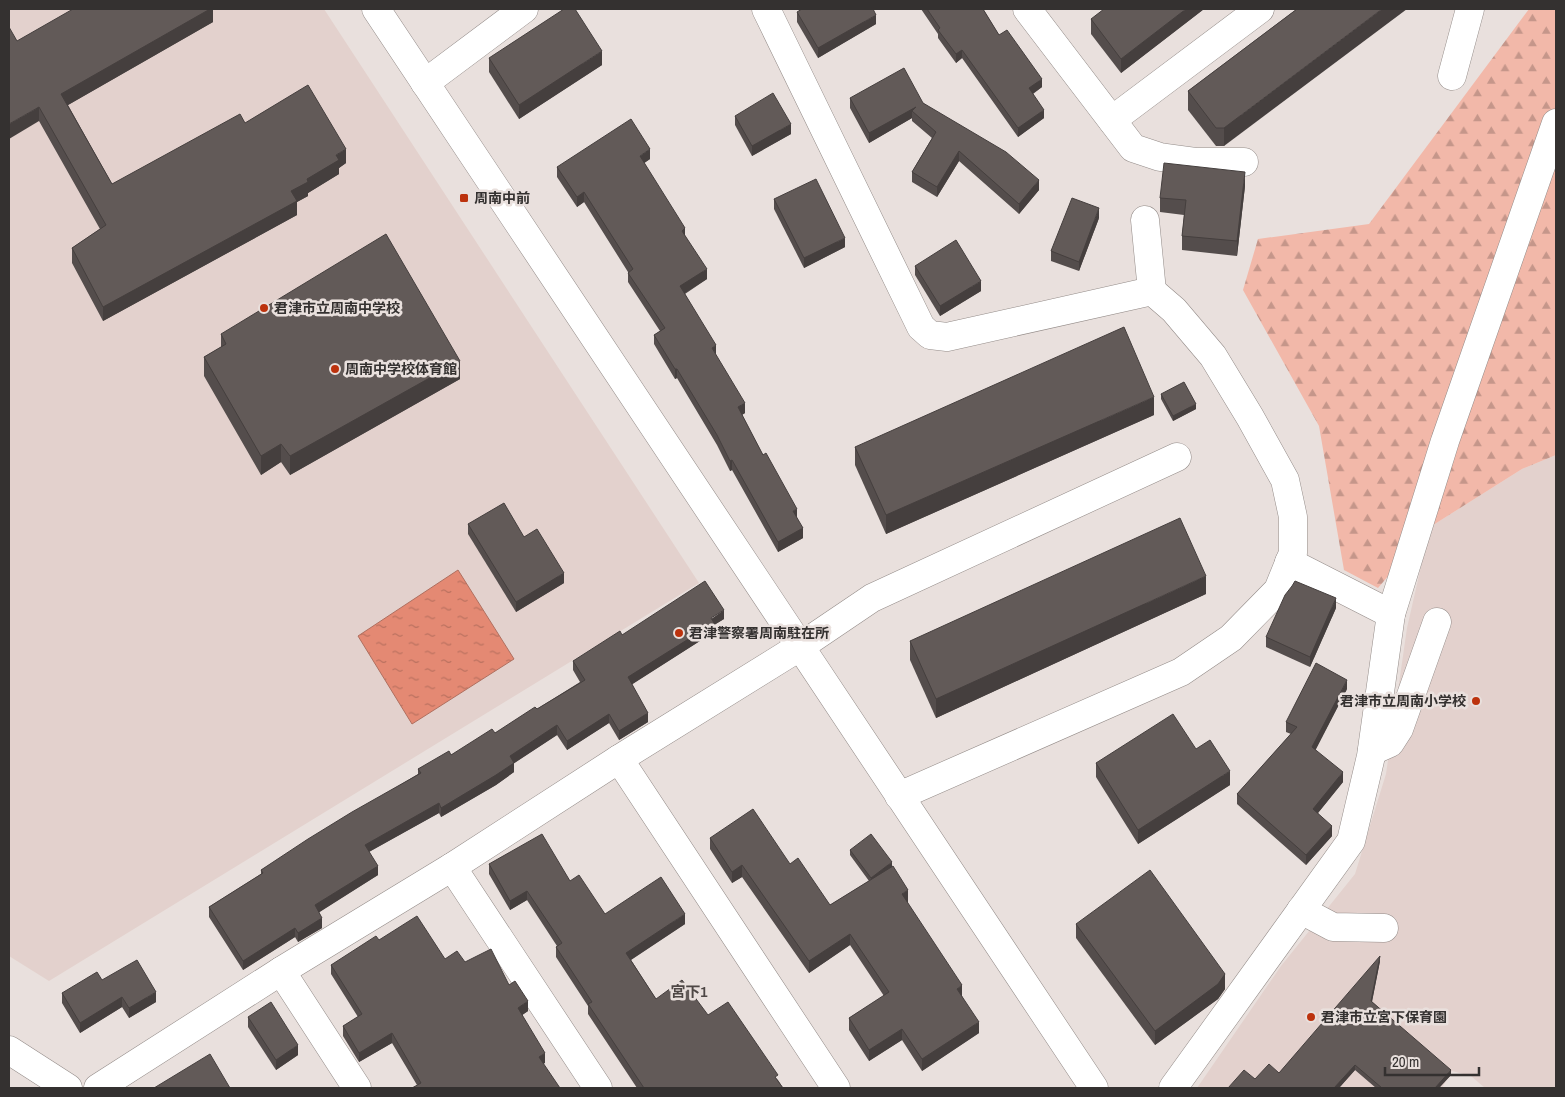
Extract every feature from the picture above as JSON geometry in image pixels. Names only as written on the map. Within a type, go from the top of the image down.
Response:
[{"type":"street","points":[[376,9],[1094,1088]]},
{"type":"street","points":[[425,83],[524,9]]},
{"type":"street","points":[[766,9],[921,327],[930,334],[947,337],[1152,291]]},
{"type":"street","points":[[1112,120],[1260,9]]},
{"type":"street","points":[[1452,76],[1470,9]]},
{"type":"street","points":[[1041,13],[1112,120],[1133,148],[1160,157],[1197,162],[1244,162]]},
{"type":"street","points":[[1172,1088],[1351,841],[1372,751],[1391,614],[1445,441],[1556,123]]},
{"type":"street","points":[[899,796],[1181,672],[1231,638],[1278,590],[1293,553],[1293,517],[1285,480],[1213,356],[1174,310],[1152,291],[1146,220]]},
{"type":"street","points":[[98,1088],[281,971],[452,867],[619,758],[801,646],[872,598],[1177,457]]},
{"type":"street","points":[[1289,562],[1391,614]]},
{"type":"street","points":[[1372,751],[1390,743],[1399,729],[1438,622]]},
{"type":"street","points":[[619,758],[836,1088]]},
{"type":"street","points":[[452,867],[598,1088]]},
{"type":"street","points":[[1301,910],[1333,927],[1384,928]]},
{"type":"street","points":[[281,971],[357,1088]]},
{"type":"street","points":[[9,1050],[68,1088]]},
{"type":"shaded area","name":"君津市立周南中学校","points":[[9,9],[324,9],[699,583],[49,981],[9,956]]},
{"type":"shaded area","name":"君津市立周南小学校","points":[[1556,455],[1556,1088],[1485,1088],[1471,1076],[1452,1071],[1442,1088],[1197,1088],[1281,966],[1355,874],[1386,774],[1407,628],[1430,527],[1522,469]]},
{"type":"green space","points":[[1529,9],[1556,9],[1556,455],[1522,469],[1430,527],[1378,588],[1344,570],[1319,426],[1243,290],[1258,239],[1369,224]]},
{"type":"water","points":[[458,570],[514,659],[412,724],[358,636]]},
{"type":"building","points":[[73,9],[210,9],[61,94],[112,184],[240,114],[245,123],[308,85],[346,149],[336,155],[339,160],[307,179],[308,182],[291,191],[297,201],[103,307],[72,248],[106,225],[39,107],[9,124],[9,27],[17,41]]},
{"type":"building","points":[[564,9],[575,9],[602,51],[519,105],[489,58]]},
{"type":"building","points":[[802,9],[873,9],[876,15],[818,48],[797,12]]},
{"type":"building","points":[[927,9],[983,9],[999,35],[1007,30],[1042,79],[1029,88],[1044,110],[1018,128],[962,50],[956,54],[938,30],[940,28]]},
{"type":"building","points":[[1104,9],[1186,9],[1121,59],[1091,19]]},
{"type":"building","points":[[1297,9],[1382,9],[1224,128],[1216,128],[1188,91]]},
{"type":"building","points":[[904,68],[923,103],[1006,152],[1039,180],[1019,204],[959,151],[937,187],[912,172],[936,132],[912,111],[916,107],[869,133],[850,98]]},
{"type":"building","points":[[773,93],[791,124],[752,146],[735,116]]},
{"type":"building","points":[[631,119],[650,149],[640,156],[685,228],[682,231],[707,269],[680,286],[716,345],[712,348],[745,403],[738,407],[763,455],[766,453],[797,509],[793,511],[803,528],[778,542],[732,460],[730,461],[717,435],[654,335],[665,328],[628,273],[633,269],[584,192],[577,197],[557,167]]},
{"type":"building","points":[[1164,163],[1245,172],[1237,241],[1182,236],[1186,200],[1160,198]]},
{"type":"building","points":[[816,179],[845,238],[804,258],[774,199]]},
{"type":"building","points":[[1072,198],[1099,208],[1079,262],[1051,251]]},
{"type":"building","name":"周南中学校体育館","points":[[386,234],[460,361],[290,456],[281,444],[261,456],[204,357],[226,344],[221,334]]},
{"type":"building","points":[[956,240],[981,281],[940,306],[915,266]]},
{"type":"building","points":[[1124,327],[1154,397],[886,515],[855,447]]},
{"type":"building","points":[[1184,382],[1196,404],[1173,416],[1161,394]]},
{"type":"building","points":[[504,503],[524,537],[537,529],[564,573],[516,602],[468,524]]},
{"type":"building","points":[[1180,518],[1206,576],[936,699],[910,641]]},
{"type":"building","points":[[705,581],[724,610],[711,618],[714,623],[628,677],[648,713],[619,731],[609,714],[567,741],[557,725],[510,756],[514,763],[496,775],[441,808],[439,803],[365,845],[378,866],[315,905],[322,918],[298,933],[295,928],[243,961],[209,907],[263,873],[261,870],[308,839],[421,773],[418,769],[449,751],[451,755],[492,729],[495,733],[535,707],[537,709],[585,680],[573,661],[620,631],[622,635]]},
{"type":"building","points":[[1295,581],[1336,598],[1310,657],[1266,637],[1285,595]]},
{"type":"building","points":[[1316,663],[1347,680],[1312,747],[1343,772],[1313,809],[1332,826],[1306,855],[1237,794],[1297,727],[1286,722]]},
{"type":"building","points":[[1173,714],[1196,749],[1210,740],[1230,771],[1138,830],[1096,763]]},
{"type":"building","points":[[753,809],[790,864],[798,858],[830,905],[893,866],[908,890],[902,894],[962,985],[957,989],[979,1022],[922,1059],[902,1029],[869,1050],[849,1018],[889,992],[850,934],[809,961],[742,865],[732,872],[710,838]]},
{"type":"building","points":[[542,834],[570,881],[579,875],[605,914],[661,877],[685,914],[626,953],[656,999],[682,980],[708,1015],[728,1002],[778,1075],[775,1077],[783,1088],[644,1088],[588,1004],[592,1002],[556,947],[562,943],[527,891],[510,901],[489,864]]},
{"type":"building","points":[[871,834],[892,862],[871,878],[850,850]]},
{"type":"building","points":[[1150,870],[1225,974],[1218,984],[1155,1031],[1076,924]]},
{"type":"building","points":[[417,916],[445,959],[457,951],[465,962],[491,949],[509,985],[515,981],[528,1001],[518,1008],[545,1053],[539,1057],[560,1088],[412,1088],[421,1083],[392,1033],[359,1053],[343,1026],[362,1014],[331,965],[376,936],[379,940]]},
{"type":"building","points":[[1380,956],[1371,1001],[1451,1070],[1435,1088],[1382,1088],[1355,1065],[1334,1088],[1228,1088],[1244,1070],[1255,1079],[1269,1064],[1279,1073]]},
{"type":"building","points":[[137,960],[156,992],[129,1008],[122,997],[80,1023],[62,993],[97,972],[102,980]]},
{"type":"building","points":[[271,1002],[298,1045],[276,1060],[248,1017]]},
{"type":"building","points":[[210,1054],[230,1088],[154,1088]]},
{"type":"place","name":"周南中前","points":[[464,198]]},
{"type":"place","name":"君津市立周南中学校","points":[[264,308]]},
{"type":"place","name":"周南中学校体育館","points":[[335,369]]},
{"type":"place","name":"君津警察署周南駐在所","points":[[679,633]]},
{"type":"place","name":"君津市立周南小学校","points":[[1476,701]]},
{"type":"place","name":"君津市立宮下保育園","points":[[1311,1017]]},
{"type":"district","name":"宮下1","points":[[689,992]]}]
